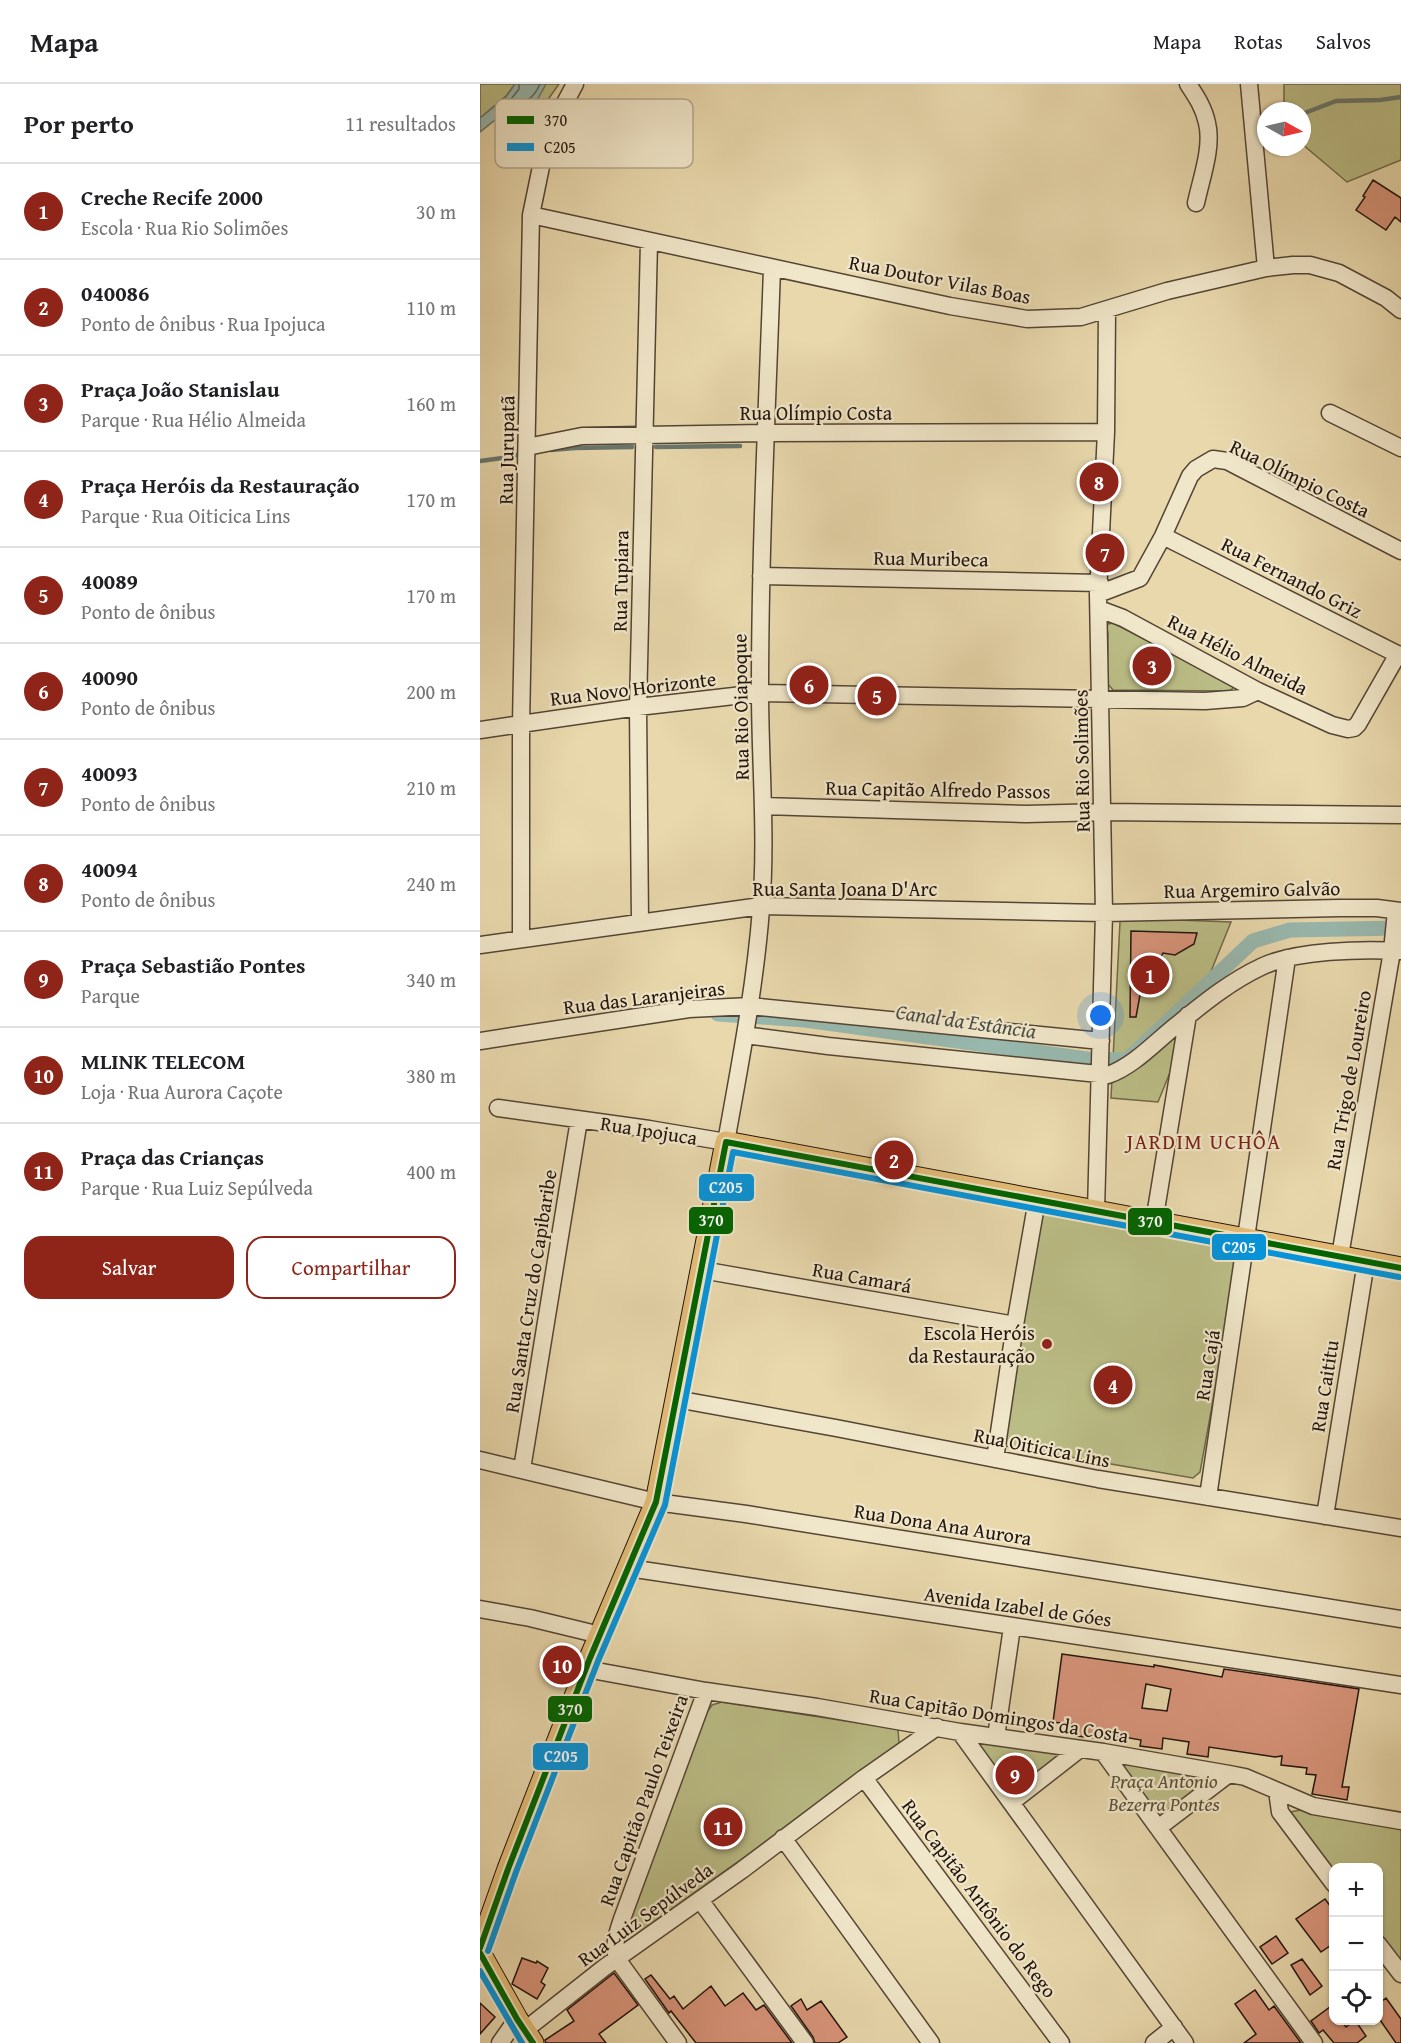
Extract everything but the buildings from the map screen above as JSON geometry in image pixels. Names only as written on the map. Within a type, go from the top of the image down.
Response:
[{"type":"main road","name":"Rua Ipojuca","points":[[726,1142],[1401,1268]]},
{"type":"main road","points":[[480,1948],[508,1869],[588,1664],[656,1502],[726,1142]]},
{"type":"main road","points":[[480,1953],[525,2031]]},
{"type":"street","name":"Rua Jurupatã","points":[[567,99],[575,84]]},
{"type":"street","points":[[1188,84],[1204,111],[1208,126],[1206,152],[1196,204]]},
{"type":"street","points":[[1249,84],[1266,268]]},
{"type":"street","name":"Rua Jurupatã","points":[[521,938],[521,724],[531,215],[541,168]]},
{"type":"street","name":"Rua Doutor Vilas Boas","points":[[531,215],[772,269],[950,306],[1027,319],[1081,317],[1158,293],[1266,268],[1293,265],[1328,269],[1364,286],[1401,310]]},
{"type":"street","name":"Rua Tupiara","points":[[640,922],[638,707],[649,242]]},
{"type":"street","name":"Rua Rio Oiapoque","points":[[726,1142],[750,1007],[761,906],[763,806],[760,693],[761,576],[772,269]]},
{"type":"street","name":"Rua Rio Solimões","points":[[1096,1211],[1104,913],[1099,596],[1106,432],[1107,310]]},
{"type":"street","points":[[1330,413],[1401,447]]},
{"type":"street","name":"Rua Olímpio Costa","points":[[527,447],[582,436],[1106,432]]},
{"type":"street","name":"Rua Olímpio Costa","points":[[1163,536],[1191,476],[1203,463],[1213,459],[1227,461],[1401,551]]},
{"type":"street","points":[[1099,596],[1140,578],[1163,536]]},
{"type":"street","name":"Rua Fernando Griz","points":[[1163,536],[1399,655]]},
{"type":"street","name":"Rua Muribeca","points":[[761,576],[1099,596]]},
{"type":"street","name":"Rua Hélio Almeida","points":[[1099,596],[1123,618],[1258,691],[1332,725],[1348,729],[1358,724],[1399,655]]},
{"type":"street","name":"Rua Novo Horizonte","points":[[480,730],[638,707],[760,693],[1205,701],[1242,698],[1258,691]]},
{"type":"street","name":"Rua Capitão Alfredo Passos","points":[[763,806],[1026,814],[1104,812],[1401,815]]},
{"type":"street","name":"Rua Santa Joana D'Arc","points":[[480,945],[761,906],[1104,913]]},
{"type":"street","name":"Rua Argemiro Galvão","points":[[1104,913],[1329,908],[1377,908],[1397,912]]},
{"type":"street","name":"Rua Trigo de Loureiro","points":[[1340,1257],[1395,950],[1397,912]]},
{"type":"street","points":[[745,1033],[828,1046],[1099,1072],[1117,1071],[1128,1065],[1188,1016],[1236,981],[1263,966],[1287,958],[1354,950],[1395,950]]},
{"type":"street","name":"Rua Cajá","points":[[1208,1497],[1287,958]]},
{"type":"street","name":"Rua das Laranjeiras","points":[[480,1041],[689,1009],[750,1007],[1100,1045]]},
{"type":"street","points":[[1154,1222],[1188,1016]]},
{"type":"street","name":"Rua Ipojuca","points":[[498,1108],[726,1142]]},
{"type":"street","name":"Rua Santa Cruz do Capibaribe","points":[[522,1469],[579,1119]]},
{"type":"street","points":[[995,1460],[1037,1200]]},
{"type":"street","name":"Rua Caititu","points":[[1324,1516],[1366,1262]]},
{"type":"street","name":"Rua Camará","points":[[702,1270],[1015,1325]]},
{"type":"street","name":"Rua Oiticica Lins","points":[[676,1399],[1098,1479],[1401,1528]]},
{"type":"street","name":"Rua Dona Ana Aurora","points":[[480,1460],[656,1502],[758,1516],[1401,1619]]},
{"type":"street","name":"Avenida Izabel de Góes","points":[[629,1568],[1401,1685]]},
{"type":"street","points":[[480,1609],[600,1635]]},
{"type":"street","points":[[996,1737],[1012,1627]]},
{"type":"street","name":"Rua Capitão Domingos da Costa","points":[[588,1664],[706,1691],[1229,1773],[1245,1777],[1313,1806],[1401,1821]]},
{"type":"street","name":"Rua Capitão Paulo Teixeira","points":[[617,1959],[614,1950],[616,1935],[706,1691]]},
{"type":"street","name":"Rua Luiz Sepúlveda","points":[[500,2043],[525,2031],[617,1959],[937,1727]]},
{"type":"street","points":[[960,1732],[1185,2043]]},
{"type":"street","points":[[1012,1802],[1080,1749]]},
{"type":"street","points":[[1103,1752],[1314,2043]]},
{"type":"street","points":[[1158,1828],[1229,1773]]},
{"type":"street","name":"Rua Capitão Antônio do Rego","points":[[864,1778],[1061,2043]]},
{"type":"street","points":[[1277,1791],[1280,1812],[1329,1877]]},
{"type":"street","points":[[783,1838],[931,2043]]},
{"type":"street","points":[[700,1900],[805,2043]]},
{"type":"street","points":[[1383,1951],[1401,1974]]},
{"type":"street","points":[[617,1959],[678,2043]]},
{"type":"street","points":[[1154,2043],[1174,2027]]},
{"type":"green space","points":[[480,84],[515,84],[502,99],[495,99],[495,105],[480,118]]},
{"type":"green space","points":[[529,84],[559,84],[548,99],[515,99]]},
{"type":"green space","points":[[1284,84],[1401,84],[1401,160],[1347,182],[1311,152],[1311,102],[1284,102]]},
{"type":"green space","points":[[1113,623],[1233,685],[1233,688],[1230,691],[1113,690],[1107,683],[1108,633],[1106,627]]},
{"type":"green space","points":[[1123,918],[1231,922],[1158,1102],[1111,1098],[1120,922]]},
{"type":"green space","points":[[1042,1209],[1239,1243],[1239,1258],[1200,1472],[1193,1478],[1005,1446],[1000,1437]]},
{"type":"green space","points":[[722,1702],[898,1729],[899,1743],[617,1948],[702,1720],[712,1705]]},
{"type":"green space","points":[[980,1743],[1059,1753],[1060,1756],[1010,1793],[979,1745]]},
{"type":"green space","name":"Praça Antonio Bezerra Pontes","points":[[1126,1764],[1220,1777],[1160,1824],[1122,1769]]},
{"type":"green space","points":[[1310,1808],[1401,1826],[1401,1965],[1383,1940],[1383,1863],[1329,1863],[1329,1868],[1290,1812]]},
{"type":"water","points":[[515,84],[546,84],[538,99],[504,99]]},
{"type":"water","points":[[495,106],[495,120],[480,132],[480,118]]},
{"type":"waterway","points":[[1311,111],[1336,101],[1401,97]]},
{"type":"waterway","points":[[656,447],[740,446]]},
{"type":"waterway","points":[[551,450],[632,447]]},
{"type":"waterway","points":[[480,461],[524,453]]},
{"type":"waterway","name":"Canal da Estância","points":[[718,1014],[805,1020],[1087,1059],[1127,1060],[1253,941],[1290,930],[1401,928]]},
{"type":"transit line","name":"370","points":[[480,1948],[508,1869],[590,1658],[656,1502],[726,1142],[1401,1268]]},
{"type":"transit line","name":"C205","points":[[488,1951],[516,1872],[598,1661],[665,1505],[733,1152],[1399,1277]]},
{"type":"transit line","name":"370","points":[[480,1953],[533,2043]]},
{"type":"transit line","name":"C205","points":[[480,1971],[522,2043]]},
{"type":"place","name":"40094","points":[[1099,482]]},
{"type":"place","name":"40093","points":[[1105,553]]},
{"type":"place","name":"Praça João Stanislau","points":[[1152,666]]},
{"type":"place","name":"40090","points":[[809,685]]},
{"type":"place","name":"40089","points":[[877,696]]},
{"type":"place","name":"Creche Recife 2000","points":[[1150,975]]},
{"type":"place","name":"040086","points":[[894,1160]]},
{"type":"place","name":"Escola Heróis da Restauração","points":[[1047,1344]]},
{"type":"place","name":"Praça Heróis da Restauração","points":[[1113,1385]]},
{"type":"place","name":"MLINK TELECOM","points":[[562,1665]]},
{"type":"place","name":"Praça Sebastião Pontes","points":[[1015,1775]]},
{"type":"place","name":"Praça das Crianças","points":[[723,1827]]},
{"type":"district","name":"JARDIM UCHÔA","points":[[1204,1141]]}]
